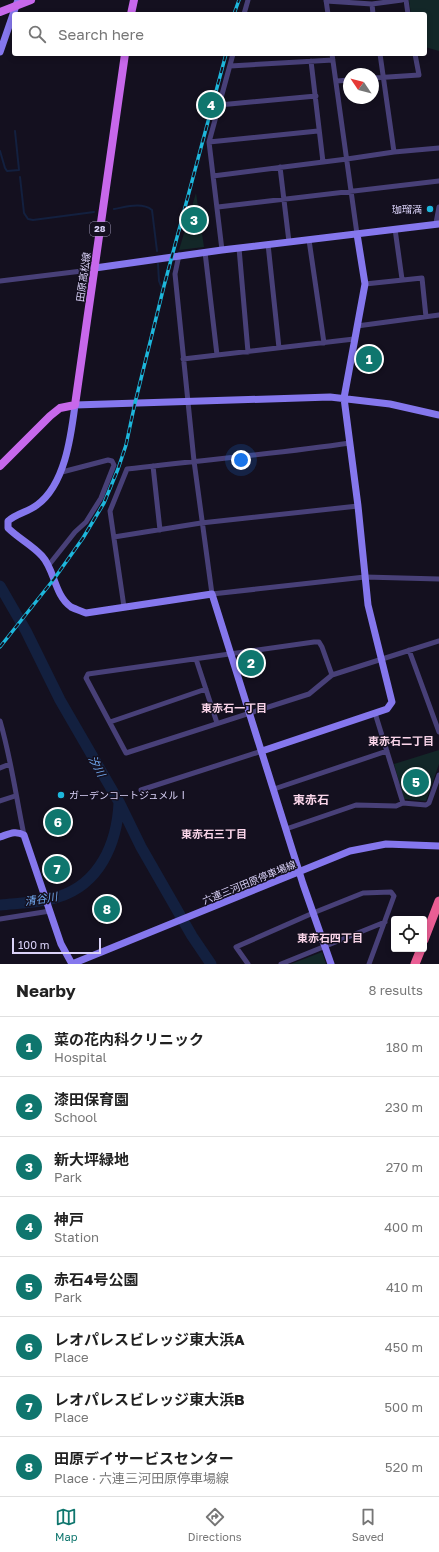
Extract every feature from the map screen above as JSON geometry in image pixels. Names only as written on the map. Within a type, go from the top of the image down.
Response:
[{"type":"highway","points":[[427,932],[439,901]]},
{"type":"highway","points":[[415,964],[420,952]]},
{"type":"main road","points":[[0,12],[17,3],[31,0]]},
{"type":"main road","points":[[131,12],[134,0]]},
{"type":"main road","name":"田原高松線","points":[[75,404],[125,56]]},
{"type":"main road","points":[[1,462],[60,408],[75,404]]},
{"type":"street","points":[[245,12],[248,0]]},
{"type":"street","points":[[328,12],[326,1],[372,4],[402,0]]},
{"type":"street","points":[[406,0],[408,12]]},
{"type":"street","points":[[372,4],[373,12]]},
{"type":"street","points":[[0,52],[12,17]]},
{"type":"street","points":[[222,250],[209,142],[232,56]]},
{"type":"street","points":[[142,790],[387,709],[392,702],[368,605],[358,506],[344,398],[365,284],[332,56]]},
{"type":"street","points":[[380,56],[394,152]]},
{"type":"street","points":[[379,78],[419,75],[415,56]]},
{"type":"street","points":[[230,66],[333,60]]},
{"type":"street","points":[[311,61],[316,96],[318,131],[323,162]]},
{"type":"street","points":[[337,82],[343,81]]},
{"type":"street","points":[[219,105],[316,96]]},
{"type":"street","points":[[209,142],[318,131]]},
{"type":"street","points":[[213,176],[394,152],[439,148]]},
{"type":"street","points":[[280,167],[289,242]]},
{"type":"street","points":[[218,207],[439,180]]},
{"type":"street","points":[[0,281],[82,271],[179,255],[437,223],[439,207]]},
{"type":"street","points":[[395,229],[402,279]]},
{"type":"street","points":[[309,240],[324,343]]},
{"type":"street","points":[[268,244],[279,348]]},
{"type":"street","points":[[239,248],[248,352]]},
{"type":"street","points":[[205,252],[217,355]]},
{"type":"street","points":[[179,255],[175,274],[187,402],[201,523],[212,594],[313,913],[331,964]]},
{"type":"street","points":[[365,284],[422,278],[426,317]]},
{"type":"street","points":[[357,326],[439,315]]},
{"type":"street","points":[[184,359],[354,339]]},
{"type":"street","points":[[439,414],[390,404],[344,398],[75,404],[62,472],[46,497],[37,505],[13,517],[8,522],[8,528],[42,556],[48,566],[59,594],[71,606],[86,613],[212,594],[366,577],[439,580]]},
{"type":"street","points":[[124,607],[110,511],[127,469],[274,454],[350,444]]},
{"type":"street","points":[[48,566],[75,532],[86,522],[100,498],[114,465],[112,461],[108,460],[62,472]]},
{"type":"street","points":[[153,466],[160,530]]},
{"type":"street","points":[[114,537],[201,523],[358,506]]},
{"type":"street","points":[[332,675],[319,642],[314,642],[88,674],[86,678],[126,754],[308,694],[332,675],[381,658],[439,641]]},
{"type":"street","points":[[409,650],[439,732]]},
{"type":"street","points":[[196,659],[217,723]]},
{"type":"street","points":[[110,722],[206,689]]},
{"type":"street","points":[[375,713],[403,803]]},
{"type":"street","points":[[0,721],[24,835],[64,952],[72,964]]},
{"type":"street","points":[[274,789],[387,751]]},
{"type":"street","points":[[0,768],[10,764]]},
{"type":"street","points":[[286,829],[356,805],[396,806],[403,803],[426,805],[429,803],[439,775]]},
{"type":"street","points":[[0,801],[15,796]]},
{"type":"street","points":[[0,837],[14,832],[19,832],[24,835]]},
{"type":"street","name":"六連三河田原停車場線","points":[[72,964],[350,851],[386,844],[439,846]]},
{"type":"street","points":[[248,964],[236,947],[363,893],[391,892],[394,896],[369,964]]},
{"type":"street","points":[[0,919],[50,911]]},
{"type":"street","points":[[281,964],[385,922]]},
{"type":"green space","points":[[409,0],[439,0],[439,51],[427,48],[427,12],[411,12]]},
{"type":"green space","points":[[196,193],[204,247],[179,250]]},
{"type":"green space","points":[[439,750],[439,764],[426,801],[404,799],[394,764]]},
{"type":"green space","points":[[322,952],[326,964],[291,964]]},
{"type":"waterway","points":[[0,151],[7,171],[19,170],[15,131]]},
{"type":"waterway","points":[[20,177],[24,213],[28,219],[33,220],[94,212]]},
{"type":"waterway","points":[[114,209],[129,206],[144,206],[152,210],[157,251]]},
{"type":"waterway","points":[[158,264],[159,281],[161,286]]},
{"type":"waterway","name":"汐川","points":[[0,586],[26,631],[60,700],[119,802],[141,847],[192,936],[211,964]]},
{"type":"waterway","name":"清谷川","points":[[0,905],[37,902],[51,899],[73,891],[85,882],[104,860],[110,847],[115,833],[119,803]]},
{"type":"railway","points":[[235,12],[239,0]]},
{"type":"railway","points":[[0,647],[54,579],[83,538],[104,503],[118,469],[126,445],[164,286],[225,56]]},
{"type":"place","name":"神戸","points":[[211,105]]},
{"type":"place","name":"珈瑠満","points":[[430,209]]},
{"type":"place","name":"新大坪緑地","points":[[194,220]]},
{"type":"place","name":"菜の花内科クリニック","points":[[369,359]]},
{"type":"place","name":"漆田保育園","points":[[251,663]]},
{"type":"place","name":"赤石4号公園","points":[[416,782]]},
{"type":"place","name":"ガーデンコートジュメルⅠ","points":[[61,795]]},
{"type":"place","name":"レオパレスビレッジ東大浜A","points":[[58,822]]},
{"type":"place","name":"レオパレスビレッジ東大浜B","points":[[57,869]]},
{"type":"place","name":"田原デイサービスセンター","points":[[107,909]]},
{"type":"district","name":"東赤石一丁目","points":[[234,708]]},
{"type":"district","name":"東赤石二丁目","points":[[401,741]]},
{"type":"district","name":"東赤石","points":[[311,800]]},
{"type":"district","name":"東赤石三丁目","points":[[214,834]]},
{"type":"district","name":"東赤石四丁目","points":[[330,938]]}]
